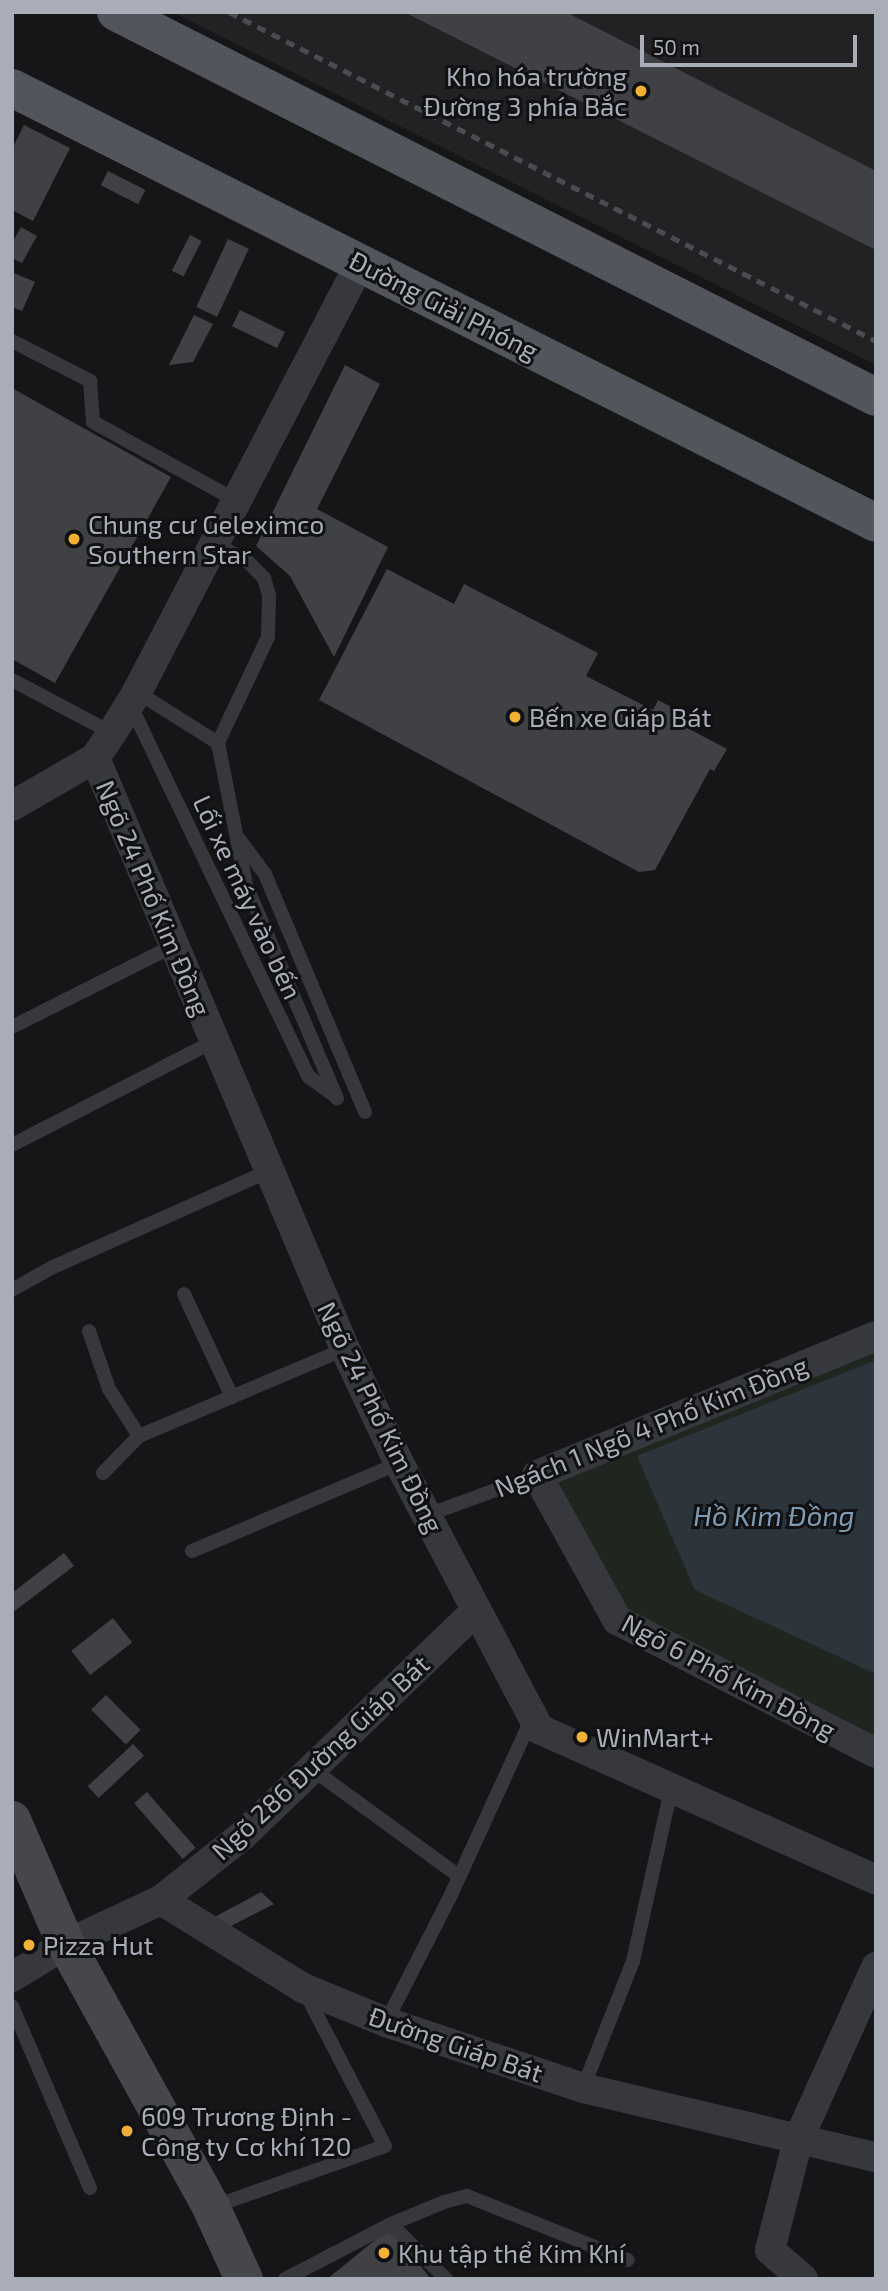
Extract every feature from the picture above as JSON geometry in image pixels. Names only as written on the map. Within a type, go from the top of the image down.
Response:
[{"type":"main road","points":[[116,12],[876,397]]},
{"type":"main road","name":"Đường Giải Phóng","points":[[12,88],[876,523]]},
{"type":"main road","points":[[12,1820],[66,1944],[211,2207],[244,2279]]},
{"type":"street","points":[[12,806],[95,758],[112,733],[215,543],[360,263]]},
{"type":"street","name":"Ngõ 24 Phố Kim Đồng","points":[[95,758],[345,1349],[399,1463],[539,1729],[876,1880]]},
{"type":"street","name":"Ngách 1 Ngõ 4 Phố Kim Đồng","points":[[537,1475],[876,1336]]},
{"type":"street","name":"Ngõ 6 Phố Kim Đồng","points":[[537,1475],[617,1620],[876,1753]]},
{"type":"street","name":"Ngõ 286 Đường Giáp Bát","points":[[161,1900],[243,1835],[476,1611]]},
{"type":"street","points":[[12,1977],[66,1944],[161,1900]]},
{"type":"street","name":"Đường Giáp Bát","points":[[161,1900],[303,1988],[386,2022],[583,2088],[876,2157]]},
{"type":"street","points":[[803,2279],[770,2250],[798,2140],[876,1967]]},
{"type":"lane","points":[[12,341],[90,381],[93,422],[237,501]]},
{"type":"lane","points":[[215,543],[248,562],[264,578],[269,596],[268,638],[218,743],[238,838],[265,874],[365,1112]]},
{"type":"lane","points":[[12,680],[112,733]]},
{"type":"lane","points":[[133,698],[218,743]]},
{"type":"lane","name":"Lối xe máy vào bến","points":[[133,698],[309,1077],[337,1098],[246,886],[238,838]]},
{"type":"lane","points":[[12,1027],[173,946]]},
{"type":"lane","points":[[12,1145],[214,1041]]},
{"type":"lane","points":[[12,1290],[51,1268],[269,1171]]},
{"type":"lane","points":[[184,1294],[232,1397]]},
{"type":"lane","points":[[89,1331],[109,1389],[139,1436]]},
{"type":"lane","points":[[103,1473],[139,1436],[345,1349]]},
{"type":"lane","points":[[192,1551],[399,1463]]},
{"type":"lane","name":"Ngách 1 Ngõ 4 Phố Kim Đồng","points":[[427,1515],[537,1475]]},
{"type":"lane","points":[[386,2022],[459,1876],[533,1717]]},
{"type":"lane","points":[[312,1769],[459,1876]]},
{"type":"lane","points":[[583,2088],[633,1961],[671,1790]]},
{"type":"lane","points":[[211,2207],[385,2146],[303,1988]]},
{"type":"lane","points":[[12,2006],[90,2188]]},
{"type":"lane","points":[[295,2277],[391,2224],[444,2202],[467,2196],[628,2260]]},
{"type":"lane","points":[[391,2224],[446,2279]]},
{"type":"shaded area","points":[[172,12],[876,12],[876,365]]},
{"type":"shaded area","name":"Hồ Kim Đồng","points":[[876,1344],[876,1744],[627,1618],[548,1477]]},
{"type":"water","name":"Hồ Kim Đồng","points":[[876,1360],[876,1674],[695,1590],[637,1456]]},
{"type":"building","name":"Kho hóa trường Đường 3 phía Bắc","points":[[404,12],[566,12],[876,171],[876,250]]},
{"type":"building","points":[[24,125],[70,148],[33,221],[12,210],[12,149]]},
{"type":"building","points":[[108,171],[145,190],[138,204],[101,185]]},
{"type":"building","points":[[21,227],[37,236],[22,263],[12,258],[12,243]]},
{"type":"building","points":[[190,235],[202,241],[183,277],[172,271]]},
{"type":"building","points":[[228,239],[249,249],[217,317],[196,307]]},
{"type":"building","points":[[12,272],[35,282],[22,311],[12,307]]},
{"type":"building","points":[[240,310],[285,332],[277,348],[232,326]]},
{"type":"building","points":[[194,315],[213,324],[193,362],[169,365]]},
{"type":"building","points":[[345,365],[380,384],[317,509],[388,547],[334,657],[290,576],[256,546]]},
{"type":"building","name":"Chung cư Geleximco Southern Star","points":[[12,388],[171,477],[55,683],[12,659]]},
{"type":"building","name":"Bến xe Giáp Bát","points":[[387,569],[454,604],[464,584],[598,653],[586,676],[653,710],[658,700],[681,712],[676,722],[727,749],[714,771],[710,769],[655,870],[639,872],[319,700]]},
{"type":"building","points":[[64,1553],[74,1566],[12,1613],[12,1593]]},
{"type":"building","points":[[113,1618],[132,1642],[90,1675],[71,1651]]},
{"type":"building","points":[[106,1695],[141,1730],[126,1744],[91,1710]]},
{"type":"building","points":[[133,1744],[144,1756],[99,1798],[88,1786]]},
{"type":"building","points":[[147,1792],[196,1848],[183,1859],[134,1803]]},
{"type":"building","points":[[261,1892],[274,1904],[223,1930],[209,1920]]},
{"type":"building","name":"Khu tập thể Kim Khí","points":[[390,2228],[431,2279],[327,2279]]},
{"type":"railway","points":[[229,12],[876,341]]},
{"type":"place","name":"Kho hóa trường Đường 3 phía Bắc","points":[[641,91]]},
{"type":"place","name":"Chung cư Geleximco Southern Star","points":[[74,539]]},
{"type":"place","name":"Bến xe Giáp Bát","points":[[515,717]]},
{"type":"place","name":"WinMart+","points":[[582,1737]]},
{"type":"place","name":"Pizza Hut","points":[[29,1945]]},
{"type":"place","name":"609 Trương Định - Công ty Cơ khí 120","points":[[127,2131]]},
{"type":"place","name":"Khu tập thể Kim Khí","points":[[384,2253]]}]
